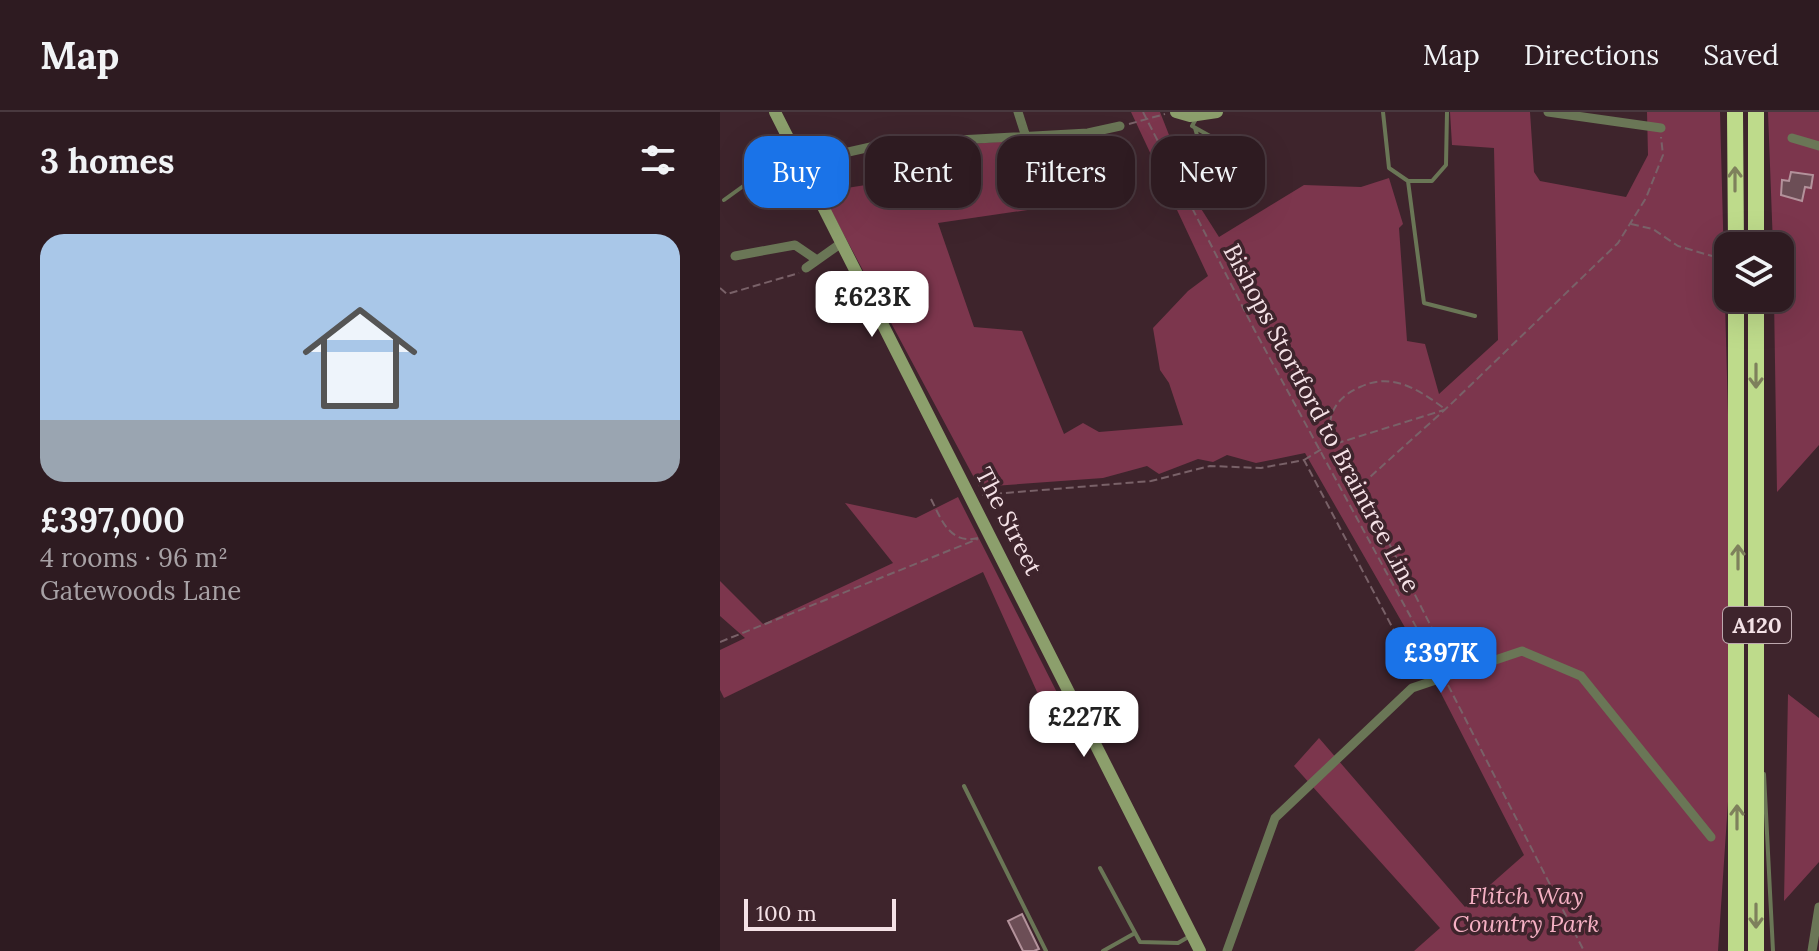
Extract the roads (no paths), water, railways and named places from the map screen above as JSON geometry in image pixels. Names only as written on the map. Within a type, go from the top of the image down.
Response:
[{"type":"highway","points":[[1735,112],[1736,232]]},
{"type":"highway","points":[[1756,112],[1756,232]]},
{"type":"highway","name":"A120","points":[[1736,312],[1736,951]]},
{"type":"highway","name":"A120","points":[[1756,312],[1756,951]]},
{"type":"street","name":"The Street","points":[[775,112],[786,136]]},
{"type":"street","points":[[1018,112],[1026,136]]},
{"type":"street","points":[[1173,112],[1197,122],[1217,112]]},
{"type":"street","points":[[1548,112],[1661,128]]},
{"type":"street","points":[[1042,136],[1088,133],[1120,126]]},
{"type":"street","points":[[849,152],[884,144],[997,138]]},
{"type":"street","points":[[1792,138],[1819,146]]},
{"type":"street","name":"The Street","points":[[822,208],[972,497],[1200,951]]},
{"type":"street","points":[[806,268],[840,244]]},
{"type":"street","points":[[735,256],[795,245],[817,260]]},
{"type":"street","points":[[1227,951],[1275,818],[1412,688],[1522,651],[1581,676],[1711,837]]},
{"type":"street","points":[[1812,951],[1819,907]]},
{"type":"lane","points":[[1383,112],[1389,168],[1408,181],[1432,181],[1446,165],[1447,112]]},
{"type":"lane","points":[[1197,122],[1210,136]]},
{"type":"lane","points":[[1197,122],[1200,136]]},
{"type":"lane","points":[[1408,181],[1424,303],[1475,316]]},
{"type":"lane","points":[[724,200],[744,186]]},
{"type":"lane","points":[[1758,660],[1773,951]]},
{"type":"lane","points":[[964,786],[1046,951]]},
{"type":"lane","points":[[1100,868],[1140,942],[1178,943],[1192,935]]},
{"type":"lane","points":[[1103,951],[1135,933]]},
{"type":"park label","name":"Flitch Way Country Park","points":[[1526,909]]}]
